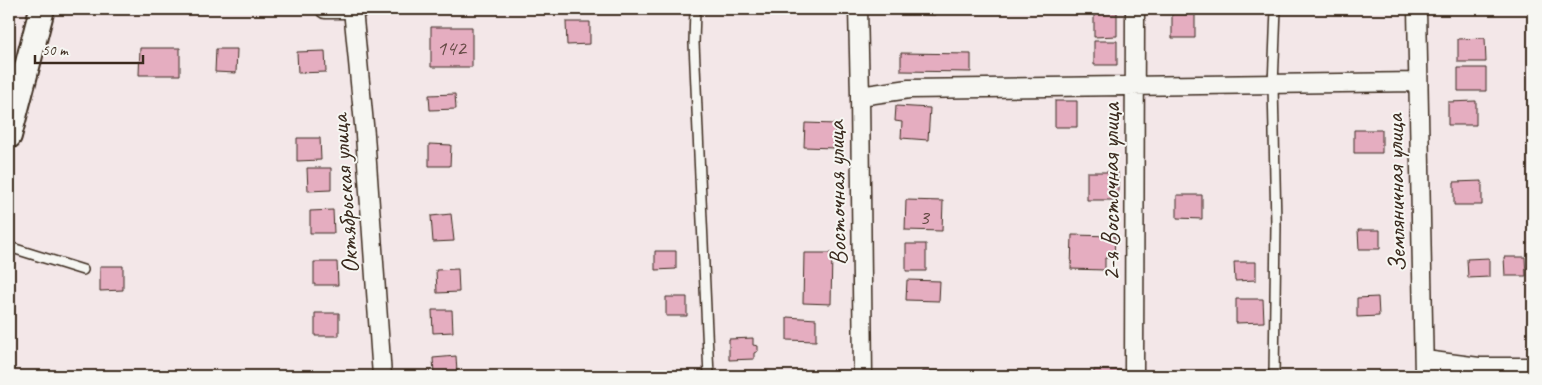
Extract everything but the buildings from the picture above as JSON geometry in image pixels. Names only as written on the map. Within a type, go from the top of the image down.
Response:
[{"type":"main road","points":[[9,136],[42,9]]},
{"type":"street","points":[[325,9],[355,9]]},
{"type":"street","name":"Октябрьская улица","points":[[355,9],[382,376]]},
{"type":"street","name":"Восточная улица","points":[[858,9],[863,376]]},
{"type":"street","name":"2-я Восточная улица","points":[[1134,376],[1135,9]]},
{"type":"street","name":"Земляничная улица","points":[[1417,9],[1424,368]]},
{"type":"street","points":[[860,96],[909,89],[1135,88],[1417,82]]},
{"type":"street","points":[[1424,368],[1533,367]]},
{"type":"lane","points":[[695,9],[694,43],[709,376]]},
{"type":"lane","points":[[1274,376],[1276,225],[1274,85],[1276,9]]},
{"type":"lane","points":[[9,247],[83,270]]}]
